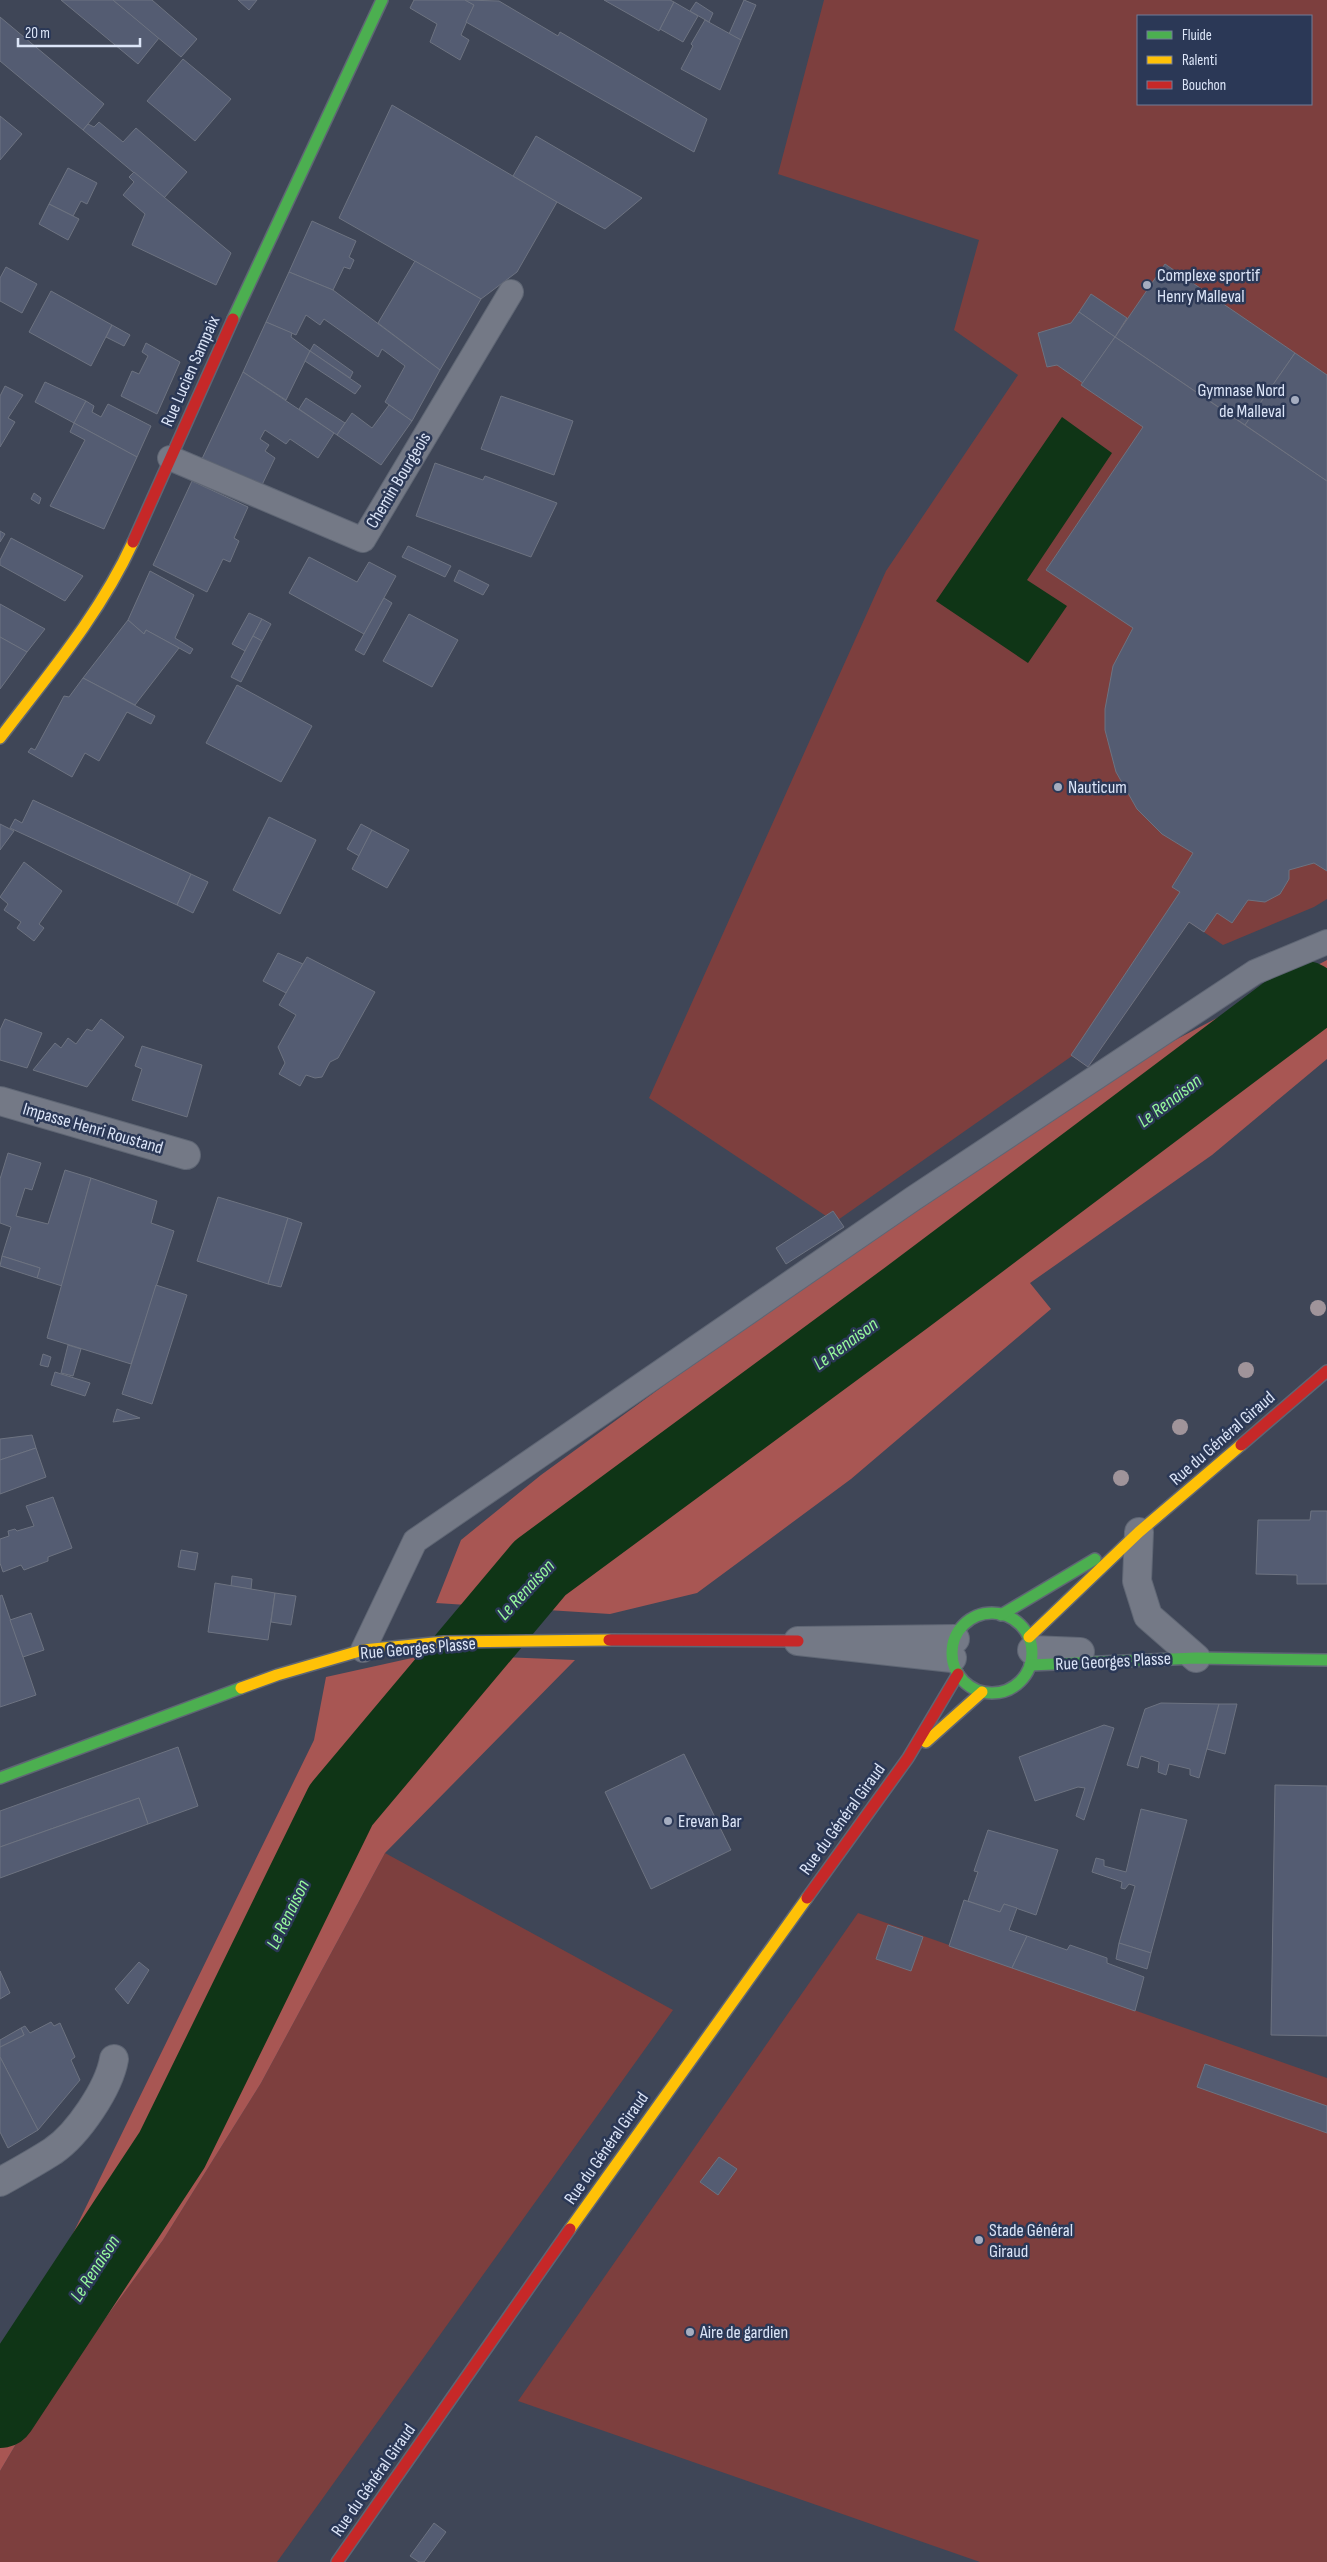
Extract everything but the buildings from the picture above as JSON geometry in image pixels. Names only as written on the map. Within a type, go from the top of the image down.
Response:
[{"type":"street","name":"Rue Lucien Sampaix","points":[[0,738],[85,626],[120,570],[382,0]]},
{"type":"street","name":"Impasse Henri Roustand","points":[[0,1101],[186,1155]]},
{"type":"street","name":"Rue du Général Giraud","points":[[1030,1651],[1139,1532],[1327,1371]]},
{"type":"street","name":"Rue Georges Plasse","points":[[1139,1532],[1136,1581],[1148,1616],[1196,1658]]},
{"type":"street","name":"Rue du Général Giraud","points":[[1001,1614],[1139,1532]]},
{"type":"street","points":[[989,1614],[1001,1614],[1012,1619],[1030,1651],[1017,1685],[1006,1691],[982,1692],[964,1682],[955,1657],[968,1621],[989,1614]]},
{"type":"street","name":"Rue Georges Plasse","points":[[0,1778],[277,1675],[363,1650],[444,1642],[589,1642],[698,1639],[798,1641],[955,1657]]},
{"type":"street","name":"Rue Georges Plasse","points":[[1030,1651],[1196,1658],[1327,1660]]},
{"type":"street","name":"Rue du Général Giraud","points":[[337,2562],[670,2087],[908,1758],[955,1657]]},
{"type":"street","name":"Rue du Général Giraud","points":[[908,1758],[982,1692]]},
{"type":"street","points":[[0,2182],[55,2150],[90,2112],[111,2075],[114,2059]]},
{"type":"lane","name":"Chemin Bourgeois","points":[[170,458],[363,540],[511,292]]},
{"type":"lane","points":[[363,1650],[415,1541],[914,1198],[1255,972],[1327,942]]},
{"type":"shaded area","name":"Nauticum","points":[[824,0],[1327,0],[1327,899],[1314,907],[1223,945],[1189,922],[1088,1067],[1072,1056],[835,1222],[649,1098],[886,571],[1018,375],[954,330],[979,240],[778,174]]},
{"type":"shaded area","points":[[1062,417],[1112,453],[1027,580],[1067,606],[1028,663],[936,601]]},
{"type":"shaded area","points":[[1327,960],[1327,1059],[1212,1155],[1030,1283],[1051,1309],[851,1479],[697,1593],[610,1614],[436,1603],[461,1540],[541,1475],[670,1381],[902,1220],[1162,1047]]},
{"type":"shaded area","points":[[430,1654],[575,1660],[385,1853],[261,2083],[163,2240],[29,2422],[0,2471],[0,2383],[314,1740],[326,1677]]},
{"type":"shaded area","points":[[385,1853],[673,2010],[277,2562],[0,2562],[0,2471],[29,2422],[163,2240],[261,2083]]},
{"type":"shaded area","name":"Stade Général Giraud","points":[[858,1913],[1327,2078],[1327,2562],[980,2562],[518,2401]]},
{"type":"waterway","name":"Le Renaison","points":[[0,2411],[172,2150],[341,1805],[540,1568],[906,1298],[1305,998]]},
{"type":"traffic: fast","points":[[233,319],[382,0]]},
{"type":"traffic: fast","points":[[1001,1615],[1095,1559]]},
{"type":"traffic: fast","points":[[992,1613],[1007,1616],[1020,1625],[1029,1638],[1032,1653],[1029,1668],[1020,1681],[1007,1690],[992,1693],[977,1690],[964,1681],[955,1668],[952,1653],[955,1638],[964,1625],[977,1616],[992,1613]]},
{"type":"traffic: fast","points":[[1030,1665],[1196,1658],[1327,1660]]},
{"type":"traffic: fast","points":[[0,1778],[241,1688]]},
{"type":"traffic: slow","points":[[0,738],[89,619],[120,569],[133,542]]},
{"type":"traffic: slow","points":[[1029,1637],[1139,1532],[1241,1445]]},
{"type":"traffic: slow","points":[[241,1688],[277,1675],[363,1650],[444,1642],[609,1640]]},
{"type":"traffic: slow","points":[[926,1742],[982,1692]]},
{"type":"traffic: slow","points":[[570,2229],[807,1898]]},
{"type":"traffic: jam","points":[[133,542],[233,319]]},
{"type":"traffic: jam","points":[[1241,1445],[1327,1371]]},
{"type":"traffic: jam","points":[[609,1640],[798,1641]]},
{"type":"traffic: jam","points":[[807,1898],[908,1758],[958,1674]]},
{"type":"traffic: jam","points":[[337,2562],[570,2229]]},
{"type":"place","name":"Complexe sportif Henry Malleval","points":[[1147,285]]},
{"type":"place","name":"Gymnase Nord de Malleval","points":[[1295,400]]},
{"type":"place","name":"Nauticum","points":[[1058,787]]},
{"type":"place","name":"Erevan Bar","points":[[668,1821]]},
{"type":"place","name":"Stade Général Giraud","points":[[979,2240]]},
{"type":"place","name":"Aire de gardien","points":[[690,2332]]}]
